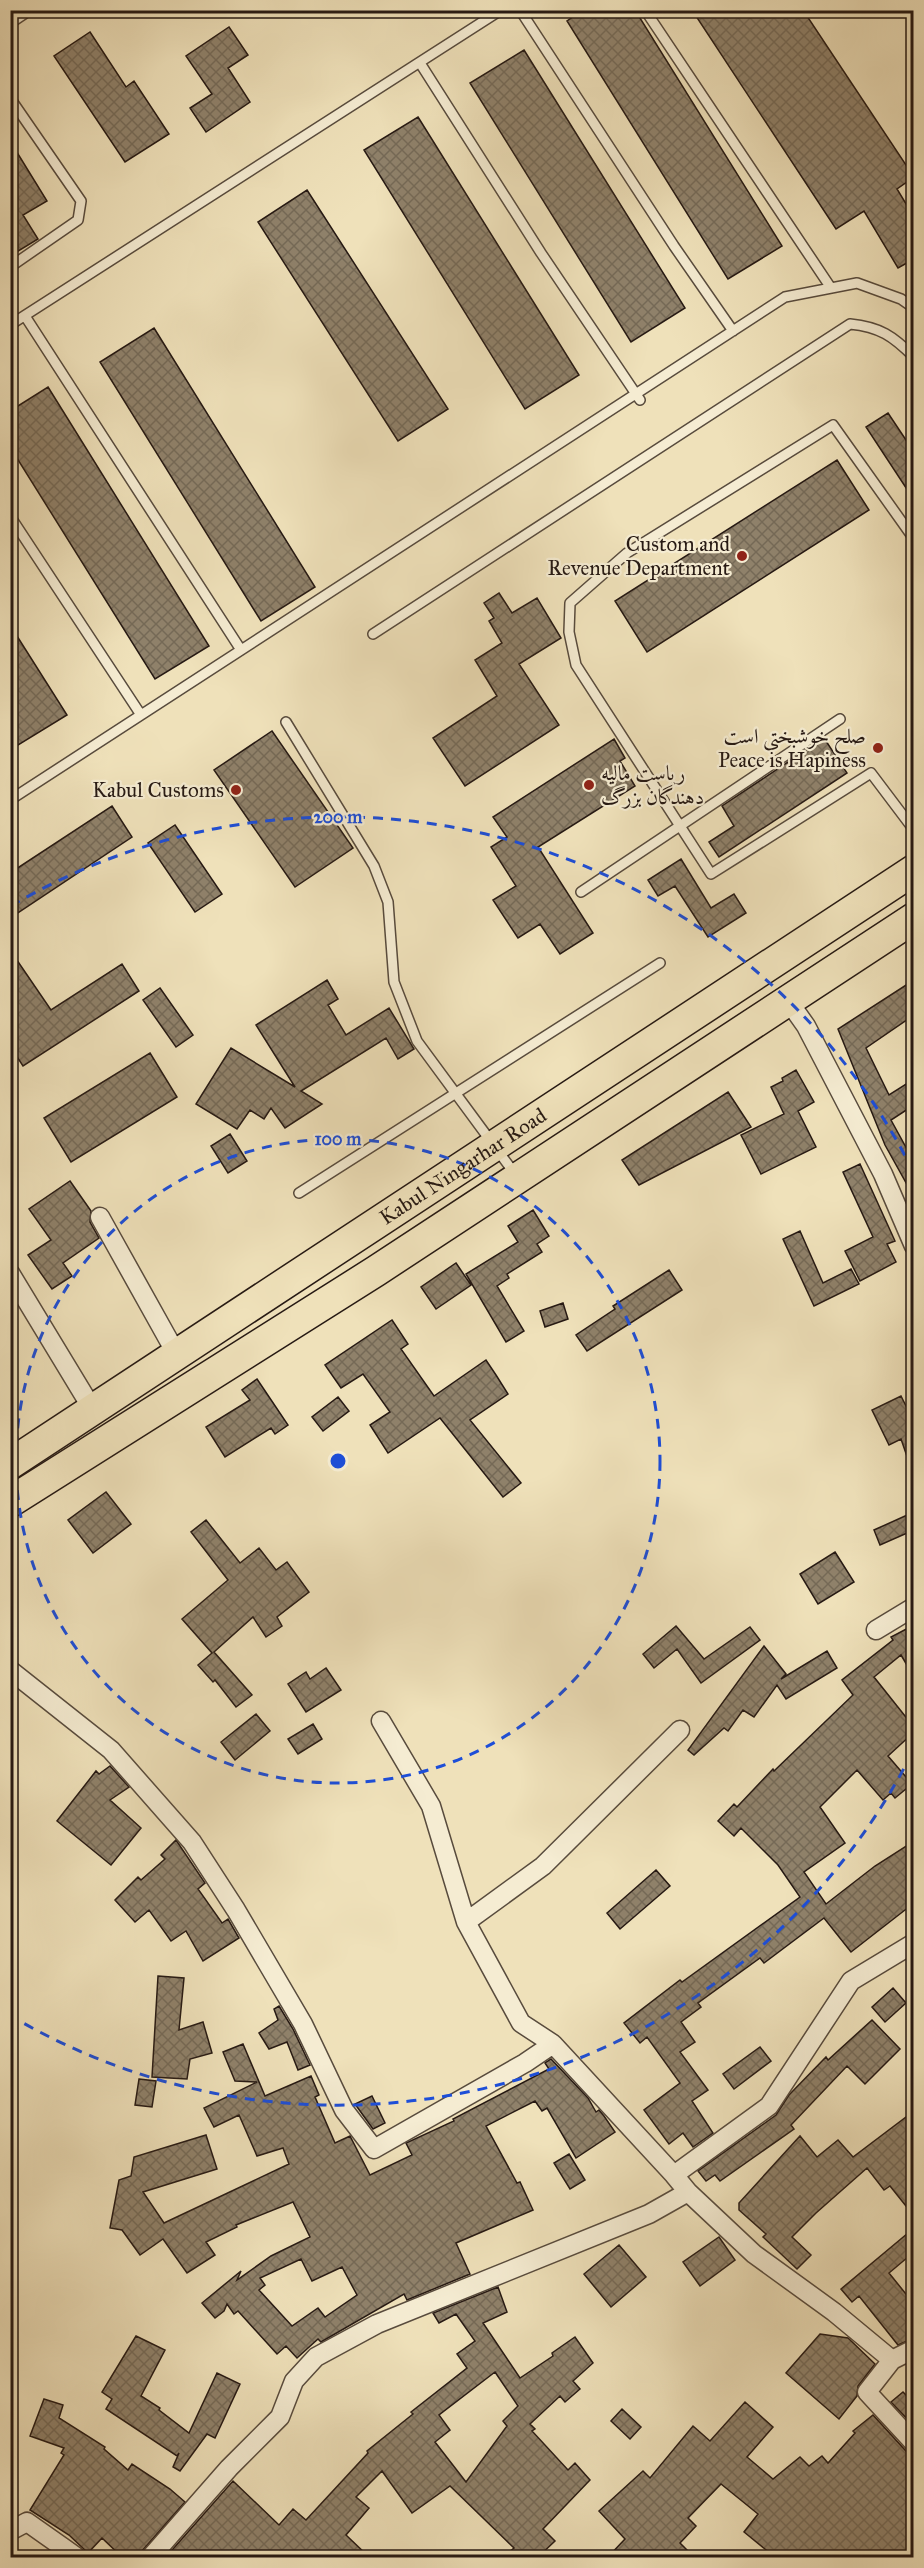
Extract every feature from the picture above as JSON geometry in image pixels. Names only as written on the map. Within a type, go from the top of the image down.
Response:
[{"type":"highway","name":"Kabul Ningarhar Road","points":[[10,1464],[914,870]]},
{"type":"highway","name":"Kabul Ningarhar Road","points":[[10,1502],[376,1271],[914,918]]},
{"type":"street","points":[[10,18],[22,10]]},
{"type":"street","points":[[789,1002],[806,1026],[884,1174],[914,1246]]},
{"type":"street","points":[[100,1216],[177,1355]]},
{"type":"street","points":[[10,1273],[93,1410]]},
{"type":"street","points":[[876,1630],[914,1607]]},
{"type":"street","points":[[10,1670],[111,1750],[192,1842],[236,1910],[303,2024],[344,2110],[375,2149],[525,2063],[553,2044]]},
{"type":"street","points":[[381,1721],[431,1806],[466,1922],[521,2023],[553,2044],[688,2192],[754,2254],[834,2312],[892,2360]]},
{"type":"street","points":[[466,1922],[543,1866],[680,1730]]},
{"type":"street","points":[[674,2175],[769,2106],[851,1981],[914,1942]]},
{"type":"street","points":[[150,2558],[230,2468],[280,2417],[294,2381],[316,2356],[377,2324],[649,2214],[688,2192]]},
{"type":"street","points":[[914,2349],[892,2360],[867,2392],[914,2443]]},
{"type":"street","points":[[10,2531],[27,2522],[78,2558]]},
{"type":"lane","points":[[10,325],[501,10]]},
{"type":"lane","points":[[520,10],[733,332]]},
{"type":"lane","points":[[645,10],[831,288]]},
{"type":"lane","points":[[420,63],[541,253],[638,397]]},
{"type":"lane","points":[[10,98],[81,201],[78,220],[10,267]]},
{"type":"lane","points":[[10,800],[638,397],[785,297],[857,283],[901,299],[914,308]]},
{"type":"lane","points":[[25,316],[241,650]]},
{"type":"lane","points":[[373,634],[850,324],[871,326],[896,339],[914,357]]},
{"type":"lane","points":[[914,539],[833,425],[627,553],[570,603],[569,632],[576,664],[711,874],[871,773],[914,830]]},
{"type":"lane","points":[[10,516],[141,715]]},
{"type":"lane","points":[[581,892],[840,719]]},
{"type":"lane","points":[[286,722],[374,866],[388,902],[394,982],[417,1041],[517,1177]]},
{"type":"lane","points":[[298,1194],[660,963]]},
{"type":"building","points":[[583,10],[635,10],[782,246],[728,279],[567,21]]},
{"type":"building","points":[[692,10],[803,10],[914,177],[897,189],[914,217],[914,259],[898,268],[864,211],[836,229]]},
{"type":"building","points":[[229,27],[248,55],[228,68],[250,102],[206,132],[190,108],[212,94],[186,56]]},
{"type":"building","points":[[90,32],[126,87],[134,81],[169,134],[125,162],[54,56]]},
{"type":"building","points":[[524,50],[685,308],[631,342],[470,83]]},
{"type":"building","points":[[418,117],[579,375],[525,409],[364,150]]},
{"type":"building","points":[[10,141],[47,201],[23,215],[38,239],[10,256]]},
{"type":"building","points":[[307,190],[448,409],[398,441],[258,222]]},
{"type":"building","points":[[154,328],[315,587],[261,621],[100,362]]},
{"type":"building","points":[[48,387],[209,646],[155,679],[10,447],[10,411]]},
{"type":"building","points":[[888,413],[914,452],[914,500],[866,427]]},
{"type":"building","name":"Custom and Revenue Department","points":[[837,460],[869,510],[647,652],[615,601]]},
{"type":"building","points":[[499,593],[512,613],[537,598],[561,638],[519,664],[559,725],[465,786],[433,738],[497,696],[475,660],[502,643],[489,621],[494,618],[484,603]]},
{"type":"building","points":[[10,625],[67,715],[10,750]]},
{"type":"building","points":[[272,731],[353,848],[295,887],[214,770]]},
{"type":"building","points":[[824,738],[847,773],[719,857],[709,842],[734,826],[722,806]]},
{"type":"building","points":[[614,739],[625,758],[620,761],[635,786],[538,847],[593,933],[560,954],[540,924],[518,938],[493,900],[516,886],[491,847],[507,837],[493,817]]},
{"type":"building","points":[[112,806],[132,837],[10,918],[10,873]]},
{"type":"building","points":[[175,825],[222,894],[195,912],[148,843]]},
{"type":"building","points":[[681,859],[711,908],[734,894],[746,913],[708,937],[675,886],[658,896],[648,880]]},
{"type":"building","points":[[10,950],[51,1010],[122,964],[139,991],[23,1066],[10,1046]]},
{"type":"building","points":[[327,980],[338,999],[328,1005],[346,1035],[389,1008],[414,1049],[398,1059],[386,1038],[301,1091],[322,1104],[285,1128],[271,1108],[264,1119],[250,1110],[237,1129],[196,1104],[231,1048],[295,1087],[256,1025]]},
{"type":"building","points":[[914,980],[914,1015],[866,1048],[889,1095],[914,1079],[914,1105],[891,1120],[914,1162],[914,1197],[885,1145],[838,1029]]},
{"type":"building","points":[[160,988],[193,1035],[176,1047],[143,1000]]},
{"type":"building","points":[[150,1053],[177,1097],[71,1162],[44,1118]]},
{"type":"building","points":[[796,1070],[814,1102],[798,1111],[816,1147],[761,1174],[741,1135],[784,1114],[771,1087]]},
{"type":"building","points":[[728,1092],[751,1127],[639,1185],[622,1160]]},
{"type":"building","points":[[230,1134],[247,1161],[228,1173],[211,1146]]},
{"type":"building","points":[[860,1164],[895,1241],[887,1244],[896,1262],[860,1281],[845,1251],[873,1237],[843,1172]]},
{"type":"building","points":[[70,1181],[91,1211],[90,1222],[99,1238],[63,1263],[72,1276],[52,1289],[28,1255],[51,1240],[29,1209]]},
{"type":"building","points":[[533,1210],[549,1236],[537,1244],[542,1252],[507,1274],[509,1278],[497,1286],[524,1331],[506,1342],[466,1274],[518,1242],[508,1226]]},
{"type":"building","points":[[800,1231],[823,1283],[851,1269],[859,1284],[814,1306],[783,1239]]},
{"type":"building","points":[[456,1263],[471,1285],[436,1309],[421,1287]]},
{"type":"building","points":[[669,1270],[682,1290],[587,1351],[576,1335],[615,1309],[613,1306]]},
{"type":"building","points":[[563,1303],[568,1319],[545,1327],[540,1311]]},
{"type":"building","points":[[392,1320],[408,1344],[401,1349],[434,1396],[486,1360],[508,1394],[470,1420],[521,1483],[503,1497],[440,1418],[388,1453],[370,1425],[390,1412],[363,1374],[341,1388],[325,1365]]},
{"type":"building","points":[[257,1379],[288,1425],[275,1434],[271,1428],[225,1457],[206,1427],[250,1400],[242,1390]]},
{"type":"building","points":[[901,1396],[914,1422],[914,1468],[911,1468],[901,1439],[889,1445],[872,1410]]},
{"type":"building","points":[[338,1397],[349,1411],[323,1431],[312,1417]]},
{"type":"building","points":[[106,1492],[131,1524],[93,1553],[68,1520]]},
{"type":"building","points":[[914,1512],[914,1530],[880,1545],[874,1530]]},
{"type":"building","points":[[206,1520],[240,1563],[259,1548],[276,1570],[287,1562],[309,1592],[277,1617],[282,1626],[266,1637],[253,1617],[214,1652],[252,1695],[236,1707],[215,1680],[213,1682],[198,1665],[212,1653],[182,1619],[228,1580],[191,1532]]},
{"type":"building","points":[[835,1552],[854,1582],[818,1604],[800,1574]]},
{"type":"building","points":[[914,1625],[914,1677],[901,1655],[874,1677],[913,1726],[913,1733],[888,1756],[912,1784],[895,1798],[891,1793],[883,1800],[857,1770],[820,1807],[845,1843],[804,1872],[826,1904],[875,1866],[914,1841],[914,1903],[851,1952],[824,1918],[764,1963],[760,1958],[698,2003],[701,2007],[681,2022],[695,2042],[680,2052],[708,2090],[692,2101],[713,2133],[693,2147],[683,2133],[669,2144],[644,2110],[680,2083],[647,2037],[640,2043],[624,2023],[680,1980],[682,1982],[800,1897],[778,1865],[741,1828],[734,1836],[718,1821],[734,1804],[737,1807],[773,1769],[774,1771],[853,1695],[842,1680],[893,1640],[891,1637]]},
{"type":"building","points":[[676,1626],[704,1659],[750,1627],[760,1640],[701,1683],[677,1649],[654,1668],[643,1654]]},
{"type":"building","points":[[764,1646],[786,1674],[781,1679],[827,1651],[837,1668],[786,1699],[777,1685],[754,1717],[743,1710],[728,1731],[724,1728],[694,1755],[688,1750]]},
{"type":"building","points":[[326,1668],[341,1690],[306,1712],[288,1684],[306,1672],[310,1679]]},
{"type":"building","points":[[256,1714],[270,1731],[235,1760],[221,1742]]},
{"type":"building","points":[[313,1724],[322,1739],[298,1754],[288,1739]]},
{"type":"building","points":[[110,1766],[129,1787],[110,1800],[141,1828],[111,1865],[57,1821],[96,1771],[99,1774]]},
{"type":"building","points":[[176,1840],[205,1883],[198,1889],[222,1923],[228,1919],[239,1938],[203,1961],[186,1931],[171,1941],[149,1910],[135,1922],[115,1900],[138,1877],[141,1880],[165,1859],[161,1855]]},
{"type":"building","points":[[656,1870],[670,1886],[620,1929],[607,1913]]},
{"type":"building","points":[[158,1976],[184,1978],[179,2030],[203,2022],[212,2053],[190,2059],[187,2079],[152,2077]]},
{"type":"building","points":[[893,1988],[906,2003],[885,2022],[872,2007]]},
{"type":"building","points":[[279,2006],[310,2065],[298,2070],[287,2042],[269,2049],[259,2033],[278,2020],[274,2009]]},
{"type":"building","points":[[872,2020],[900,2049],[865,2084],[847,2066],[791,2125],[794,2129],[720,2181],[715,2175],[706,2181],[698,2171],[776,2115],[789,2095],[826,2057],[828,2060]]},
{"type":"building","points":[[243,2044],[265,2096],[311,2076],[319,2095],[315,2097],[335,2143],[350,2136],[370,2175],[412,2155],[406,2143],[454,2121],[453,2119],[549,2069],[545,2063],[551,2059],[588,2098],[596,2112],[599,2110],[615,2132],[576,2158],[547,2108],[542,2111],[535,2101],[486,2126],[517,2183],[520,2182],[533,2210],[456,2243],[470,2274],[407,2300],[404,2294],[321,2342],[318,2339],[297,2358],[286,2346],[277,2354],[238,2311],[234,2314],[227,2304],[224,2311],[215,2318],[202,2303],[241,2271],[237,2280],[271,2256],[310,2237],[293,2202],[236,2225],[237,2227],[206,2242],[215,2255],[187,2273],[163,2239],[140,2255],[122,2230],[110,2228],[119,2180],[131,2176],[134,2157],[206,2135],[217,2169],[143,2192],[164,2223],[289,2164],[283,2148],[257,2156],[239,2115],[214,2127],[204,2108],[257,2082],[235,2081],[223,2052]],"holes":[[[301,2259],[312,2281],[342,2267],[357,2295],[325,2317],[318,2308],[292,2326],[259,2290],[265,2285],[260,2278]]]},
{"type":"building","points":[[760,2047],[771,2061],[734,2089],[723,2074]]},
{"type":"building","points":[[139,2079],[156,2081],[152,2107],[135,2105]]},
{"type":"building","points":[[372,2096],[385,2123],[373,2129],[355,2104]]},
{"type":"building","points":[[914,2111],[914,2216],[890,2186],[884,2190],[867,2168],[792,2237],[811,2255],[797,2269],[763,2237],[766,2234],[739,2210],[739,2203],[800,2136],[817,2157],[838,2140],[853,2157]]},
{"type":"building","points":[[569,2154],[585,2180],[570,2189],[554,2163]]},
{"type":"building","points":[[914,2228],[914,2252],[889,2273],[914,2304],[914,2338],[898,2345],[859,2296],[852,2302],[841,2289]]},
{"type":"building","points":[[719,2237],[735,2260],[700,2286],[683,2262]]},
{"type":"building","points":[[619,2245],[646,2277],[611,2307],[584,2274]]},
{"type":"building","points":[[498,2287],[507,2312],[483,2323],[520,2378],[553,2356],[552,2353],[575,2337],[593,2363],[573,2381],[580,2389],[565,2402],[560,2396],[530,2424],[535,2429],[532,2431],[568,2470],[575,2463],[590,2480],[543,2529],[555,2541],[537,2558],[502,2558],[514,2548],[450,2486],[412,2513],[382,2471],[356,2497],[369,2508],[346,2535],[370,2558],[165,2558],[233,2481],[279,2525],[293,2509],[306,2520],[368,2453],[367,2451],[413,2414],[411,2412],[467,2368],[457,2354],[475,2341],[456,2314],[439,2323],[433,2313]],"holes":[[[495,2372],[518,2406],[503,2421],[507,2426],[466,2482],[435,2442],[450,2430],[439,2415]]]},
{"type":"building","points":[[820,2334],[848,2338],[875,2364],[858,2386],[857,2396],[839,2419],[786,2373]]},
{"type":"building","points":[[136,2336],[165,2350],[141,2396],[160,2408],[159,2410],[189,2433],[217,2373],[240,2384],[215,2438],[207,2434],[180,2471],[173,2467],[179,2453],[177,2456],[106,2409],[112,2399],[102,2392]]},
{"type":"building","points":[[903,2392],[914,2403],[914,2426],[891,2402]]},
{"type":"building","points":[[44,2399],[63,2405],[59,2418],[105,2447],[104,2449],[128,2470],[132,2464],[170,2489],[185,2502],[142,2551],[139,2558],[123,2558],[102,2538],[88,2553],[69,2535],[30,2510],[64,2455],[61,2453],[64,2448],[30,2436]]},
{"type":"building","points":[[745,2402],[773,2427],[747,2457],[773,2479],[800,2457],[809,2466],[822,2456],[828,2463],[855,2433],[853,2431],[873,2415],[906,2451],[914,2454],[914,2558],[776,2558],[744,2532],[758,2514],[721,2484],[688,2518],[696,2526],[680,2543],[695,2558],[607,2558],[625,2539],[599,2511],[643,2471],[650,2478],[693,2426],[710,2441]]},
{"type":"building","points":[[622,2409],[641,2427],[630,2439],[611,2421]]},
{"type":"place","name":"Custom and Revenue Department","points":[[742,556]]},
{"type":"place","name":"صلح خوشبختی است Peace is Hapiness","points":[[878,748]]},
{"type":"place","name":"ریاست مالیه دهندگان بزرگ","points":[[589,785]]},
{"type":"place","name":"Kabul Customs","points":[[236,790]]}]
